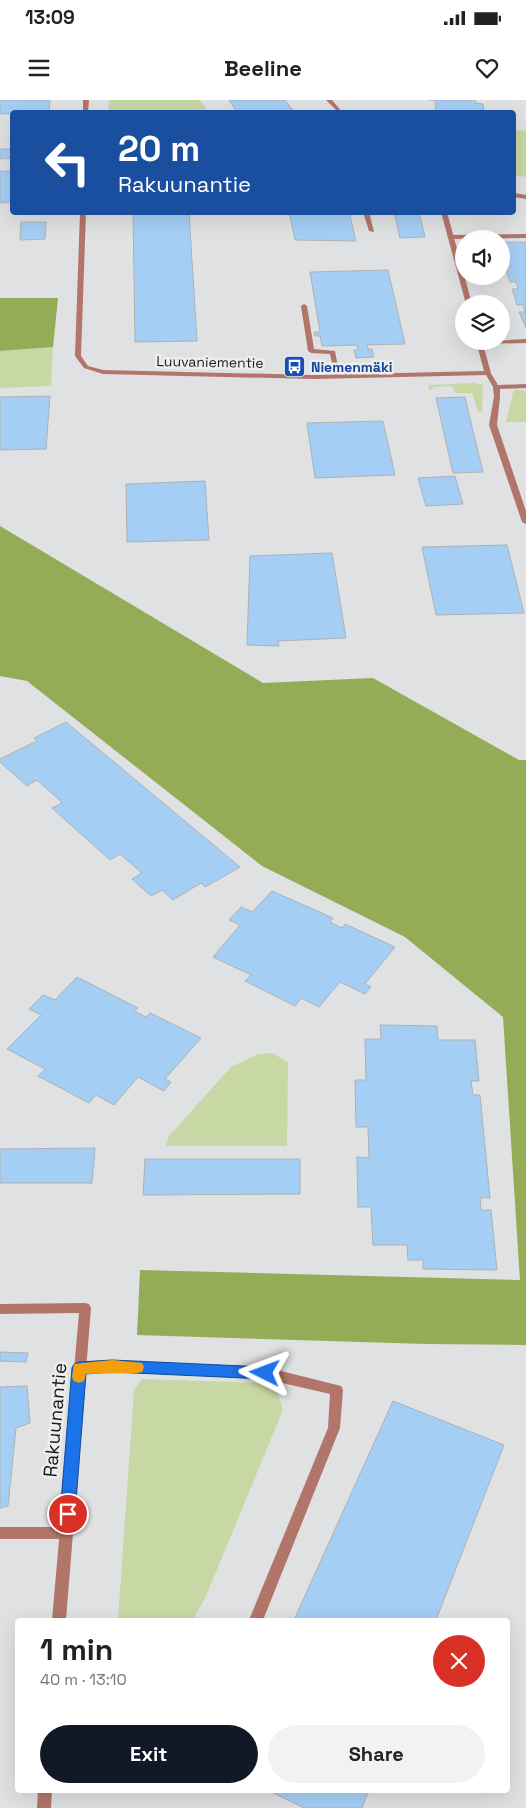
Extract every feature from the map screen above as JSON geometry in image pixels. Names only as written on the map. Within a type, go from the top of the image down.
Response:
[{"type":"street","points":[[329,100],[338,110]]},
{"type":"street","name":"Luuvaniementie","points":[[83,215],[78,356],[86,367],[103,372],[338,377],[488,373]]},
{"type":"street","points":[[367,215],[372,231]]},
{"type":"street","points":[[445,215],[466,295]]},
{"type":"street","points":[[450,237],[526,236]]},
{"type":"street","points":[[304,306],[311,352],[333,352],[338,377]]},
{"type":"street","points":[[510,341],[526,341]]},
{"type":"street","points":[[482,350],[488,373],[496,386],[497,397],[493,425],[526,522]]},
{"type":"street","points":[[496,386],[526,386]]},
{"type":"street","name":"Rakuunantie","points":[[0,1309],[85,1308],[59,1618]]},
{"type":"street","points":[[79,1368],[112,1366],[265,1373],[338,1390],[334,1428],[257,1618]]},
{"type":"street","points":[[0,1533],[66,1533]]},
{"type":"street","points":[[44,1808],[45,1793]]},
{"type":"green space","points":[[109,100],[200,100],[207,110],[108,110]]},
{"type":"green space","points":[[526,130],[526,177],[516,175],[516,131]]},
{"type":"green space","points":[[0,298],[58,298],[53,347],[0,351]]},
{"type":"green space","points":[[53,347],[51,386],[0,388],[0,351]]},
{"type":"green space","points":[[474,383],[483,385],[482,412],[478,412],[472,393],[455,393],[452,386],[432,387],[433,390],[429,390],[428,385]]},
{"type":"green space","points":[[517,389],[526,392],[526,422],[506,422],[513,392]]},
{"type":"green space","points":[[0,526],[263,683],[373,678],[519,760],[526,760],[526,1345],[427,1344],[137,1335],[140,1270],[520,1280],[503,1017],[405,937],[262,866],[27,681],[0,676]]},
{"type":"green space","points":[[272,1053],[288,1062],[287,1146],[166,1146],[169,1136],[231,1067],[258,1054]]},
{"type":"green space","points":[[142,1379],[261,1383],[277,1392],[283,1410],[206,1596],[194,1618],[118,1618],[134,1390]]},
{"type":"building","points":[[0,100],[50,100],[49,110],[10,110],[10,114],[0,114]]},
{"type":"building","points":[[229,100],[285,100],[292,110],[236,110]]},
{"type":"building","points":[[435,100],[475,100],[476,103],[483,104],[484,110],[436,110]]},
{"type":"building","points":[[0,149],[10,149],[10,158],[0,159]]},
{"type":"building","points":[[0,171],[10,171],[10,202],[0,203]]},
{"type":"building","points":[[133,215],[189,215],[197,341],[135,342]]},
{"type":"building","points":[[290,215],[350,215],[356,241],[295,240]]},
{"type":"building","points":[[395,215],[420,215],[425,237],[400,238]]},
{"type":"building","points":[[21,222],[46,222],[45,239],[20,240]]},
{"type":"building","points":[[510,242],[526,242],[526,328],[519,312],[525,312],[523,305],[517,305],[512,289],[518,289],[516,282],[510,282]]},
{"type":"building","points":[[388,270],[405,344],[367,345],[368,349],[372,349],[374,357],[356,358],[354,350],[358,350],[357,345],[322,346],[320,336],[315,336],[314,332],[320,332],[310,272]]},
{"type":"building","points":[[50,396],[46,449],[0,450],[0,397]]},
{"type":"building","points":[[465,397],[483,472],[453,473],[436,398]]},
{"type":"building","points":[[383,421],[395,475],[315,478],[307,423]]},
{"type":"building","points":[[455,476],[463,504],[426,506],[418,478]]},
{"type":"building","points":[[205,481],[209,540],[127,542],[126,484]]},
{"type":"building","points":[[507,545],[524,613],[436,615],[422,547]]},
{"type":"building","points":[[332,553],[346,638],[278,641],[279,646],[247,645],[250,556]]},
{"type":"building","points":[[66,722],[240,867],[205,887],[201,883],[173,900],[162,890],[151,896],[132,879],[142,873],[120,854],[110,860],[52,808],[62,803],[54,795],[37,780],[27,786],[0,762],[0,759],[37,741],[34,738]]},
{"type":"building","points":[[272,891],[333,918],[330,922],[342,928],[345,924],[395,947],[365,984],[371,987],[365,994],[340,982],[319,1007],[301,998],[295,1006],[245,981],[251,975],[213,957],[240,925],[229,920],[241,907],[252,912]]},
{"type":"building","points":[[77,977],[138,1008],[134,1011],[146,1017],[150,1013],[201,1038],[165,1079],[171,1082],[164,1091],[138,1077],[114,1105],[96,1095],[89,1103],[38,1076],[45,1069],[7,1049],[41,1015],[29,1009],[43,995],[55,1000]]},
{"type":"building","points":[[380,1025],[437,1026],[438,1040],[475,1040],[479,1081],[471,1081],[473,1095],[480,1095],[490,1198],[480,1198],[481,1210],[491,1210],[497,1270],[423,1269],[423,1260],[408,1260],[407,1245],[373,1245],[371,1207],[358,1207],[357,1157],[369,1158],[368,1127],[356,1127],[355,1080],[366,1080],[365,1039],[381,1039]]},
{"type":"building","points":[[95,1148],[92,1183],[0,1183],[0,1149]]},
{"type":"building","points":[[145,1159],[300,1159],[300,1194],[143,1195]]},
{"type":"building","points":[[0,1352],[28,1353],[26,1362],[0,1361]]},
{"type":"building","points":[[27,1386],[30,1423],[16,1428],[8,1506],[0,1508],[0,1387]]},
{"type":"building","points":[[393,1401],[504,1445],[437,1618],[295,1618]]},
{"type":"building","points":[[273,1793],[368,1793],[362,1808],[304,1808]]},
{"type":"slow traffic","points":[[79,1377],[79,1368],[137,1367]]},
{"type":"place","name":"Niemenmäki","points":[[295,367]]},
{"type":"route","points":[[68,1514],[79,1368],[112,1366],[265,1373]]}]
